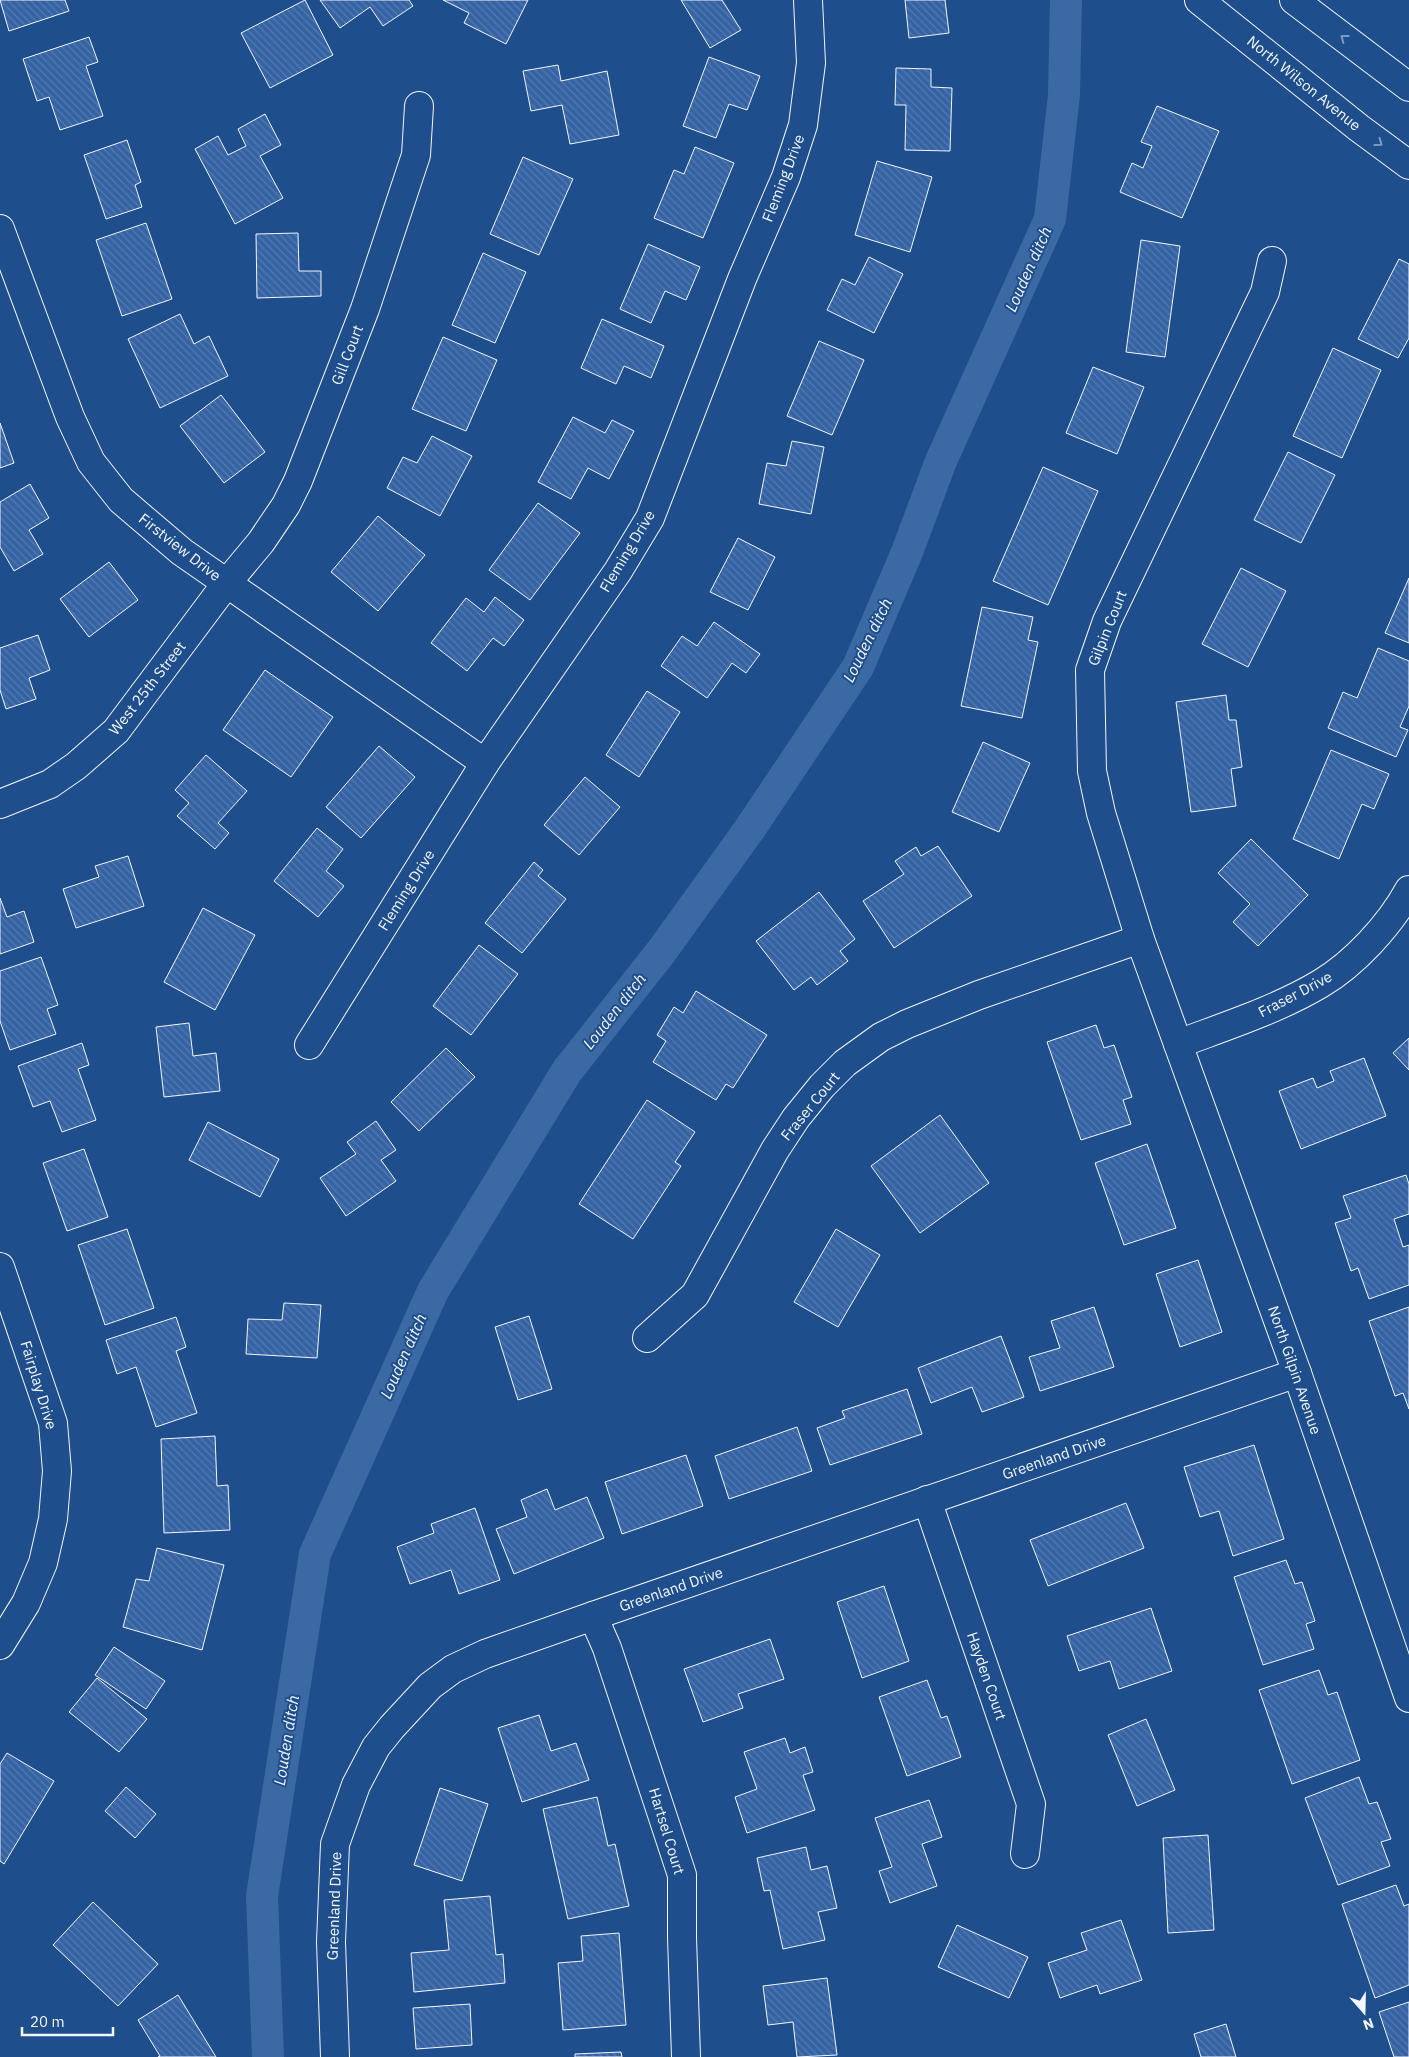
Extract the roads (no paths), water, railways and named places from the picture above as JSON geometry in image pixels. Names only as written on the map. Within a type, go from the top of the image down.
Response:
[{"type":"street","name":"Fleming Drive","points":[[309,1044],[484,763],[618,572],[650,518],[742,279],[786,177],[803,124],[811,63],[808,0]]},
{"type":"street","points":[[1294,0],[1409,87]]},
{"type":"street","name":"North Wilson Avenue","points":[[1204,1],[1358,128],[1409,165]]},
{"type":"street","name":"Gill Court","points":[[226,584],[262,542],[286,505],[298,482],[365,309],[416,155],[419,106]]},
{"type":"street","name":"Firstview Drive","points":[[0,229],[70,417],[91,462],[121,500],[182,552],[226,584],[484,763]]},
{"type":"street","name":"Gilpin Court","points":[[1178,1044],[1140,939],[1101,813],[1092,771],[1090,670],[1106,620],[1265,292],[1272,261]]},
{"type":"street","name":"West 25th Street","points":[[0,804],[50,784],[76,766],[116,731],[226,584]]},
{"type":"street","name":"Fraser Drive","points":[[1178,1044],[1264,1012],[1320,984],[1342,968],[1373,939],[1400,906],[1409,890]]},
{"type":"street","name":"Fraser Court","points":[[647,1338],[695,1295],[790,1126],[822,1086],[845,1064],[882,1037],[907,1024],[979,995],[1140,939]]},
{"type":"street","name":"North Gilpin Avenue","points":[[1178,1044],[1296,1373],[1409,1698]]},
{"type":"street","name":"Fairplay Drive","points":[[0,1267],[53,1423],[57,1471],[54,1519],[43,1563],[26,1603],[0,1645]]},
{"type":"street","name":"Greenland Drive","points":[[335,2057],[331,1942],[336,1844],[356,1785],[376,1747],[430,1686],[453,1669],[485,1654],[593,1616],[1296,1373]]},
{"type":"street","name":"Hayden Court","points":[[927,1500],[1030,1804],[1025,1854]]},
{"type":"street","name":"Hartsel Court","points":[[593,1616],[607,1648],[682,1875],[686,2057]]},
{"type":"waterway","name":"Louden ditch","points":[[268,2057],[262,1896],[315,1554],[433,1291],[567,1071],[661,952],[749,830],[858,667],[907,552],[941,461],[1050,219],[1064,95],[1066,0]]}]
